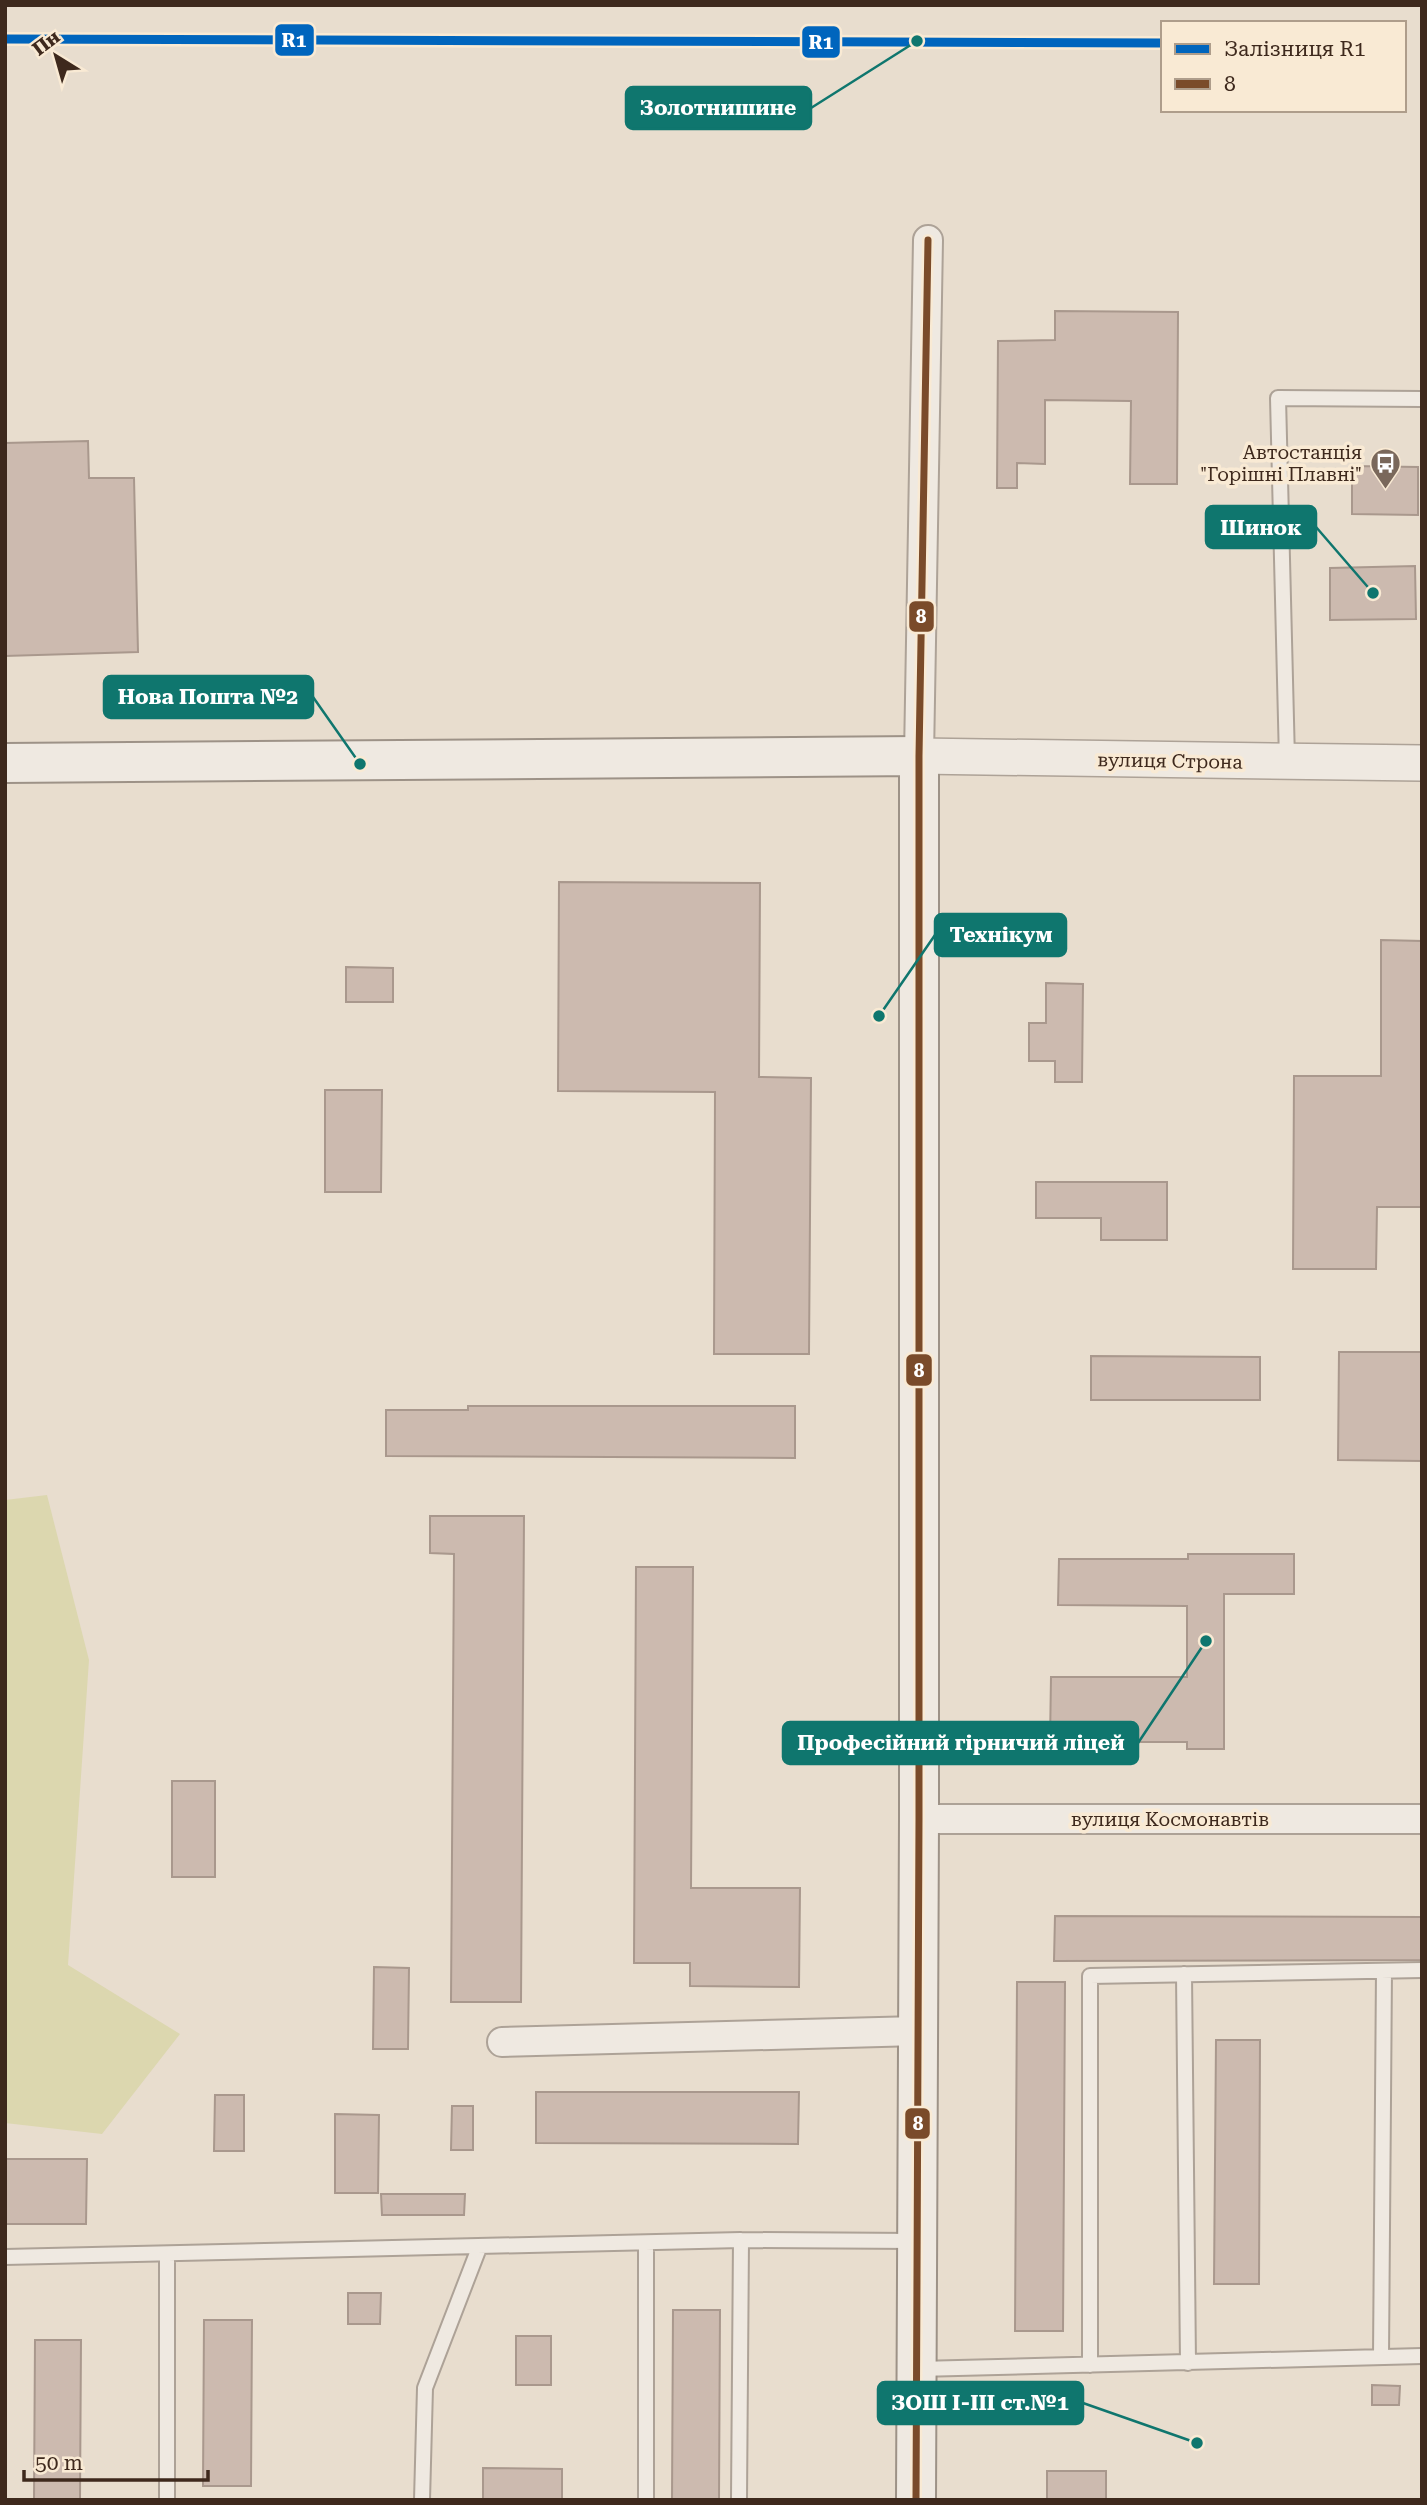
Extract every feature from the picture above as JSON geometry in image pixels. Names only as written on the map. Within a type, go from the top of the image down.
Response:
[{"type":"main road","points":[[5,763],[919,757],[916,2500]]},
{"type":"street","points":[[919,757],[928,240]]},
{"type":"street","name":"вулиця Строна","points":[[919,757],[1422,763]]},
{"type":"street","name":"вулиця Космонавтів","points":[[919,1819],[1422,1819]]},
{"type":"street","points":[[502,2042],[918,2031]]},
{"type":"lane","points":[[1287,763],[1278,397],[1422,399]]},
{"type":"lane","points":[[1090,2365],[1090,1976],[1422,1970]]},
{"type":"lane","points":[[1381,2357],[1384,1971]]},
{"type":"lane","points":[[1184,1974],[1188,2362]]},
{"type":"lane","points":[[5,2257],[741,2240],[917,2241]]},
{"type":"lane","points":[[739,2500],[741,2240]]},
{"type":"lane","points":[[646,2243],[646,2500]]},
{"type":"lane","points":[[422,2500],[425,2388],[479,2248]]},
{"type":"lane","points":[[167,2254],[167,2500]]},
{"type":"lane","points":[[917,2369],[1422,2356]]},
{"type":"shaded area","points":[[47,1495],[89,1660],[68,1965],[180,2034],[102,2134],[5,2123],[5,1500]]},
{"type":"building","points":[[1055,311],[1178,312],[1177,484],[1130,484],[1131,401],[1045,400],[1045,464],[1017,463],[1017,488],[997,488],[998,341],[1055,340]]},
{"type":"building","points":[[88,441],[89,478],[134,478],[138,652],[5,656],[5,443]]},
{"type":"building","name":"Автостанція \"Горішні Плавні\"","points":[[1352,466],[1418,467],[1418,515],[1352,514]]},
{"type":"building","points":[[1415,566],[1416,619],[1330,620],[1330,568]]},
{"type":"building","points":[[559,882],[760,883],[759,1077],[811,1078],[809,1354],[714,1354],[715,1092],[558,1091]]},
{"type":"building","points":[[1381,940],[1422,941],[1422,1207],[1377,1207],[1376,1269],[1293,1269],[1294,1076],[1381,1076]]},
{"type":"building","points":[[346,967],[393,968],[393,1002],[346,1002]]},
{"type":"building","points":[[1046,983],[1083,984],[1082,1082],[1055,1082],[1055,1061],[1029,1061],[1029,1023],[1046,1023]]},
{"type":"building","points":[[325,1090],[382,1090],[381,1192],[325,1192]]},
{"type":"building","points":[[1036,1182],[1167,1182],[1167,1240],[1101,1240],[1101,1218],[1036,1218]]},
{"type":"building","points":[[1339,1352],[1422,1352],[1422,1461],[1338,1460]]},
{"type":"building","points":[[1091,1356],[1260,1357],[1260,1400],[1091,1400]]},
{"type":"building","points":[[468,1406],[795,1406],[795,1458],[386,1456],[386,1410],[468,1410]]},
{"type":"building","points":[[430,1516],[524,1516],[521,2002],[451,2002],[454,1554],[430,1553]]},
{"type":"building","points":[[1188,1554],[1294,1554],[1294,1594],[1224,1594],[1224,1749],[1187,1749],[1187,1742],[1050,1742],[1051,1677],[1187,1677],[1187,1606],[1058,1605],[1059,1559],[1188,1559]]},
{"type":"building","points":[[636,1567],[693,1567],[691,1888],[800,1888],[799,1987],[690,1986],[690,1963],[634,1963]]},
{"type":"building","points":[[172,1781],[215,1781],[215,1877],[172,1877]]},
{"type":"building","points":[[1055,1916],[1422,1917],[1422,1960],[1054,1961]]},
{"type":"building","points":[[374,1967],[409,1968],[408,2049],[373,2049]]},
{"type":"building","points":[[1017,1982],[1065,1982],[1063,2331],[1015,2331]]},
{"type":"building","points":[[1216,2040],[1260,2040],[1259,2284],[1214,2284]]},
{"type":"building","points":[[536,2092],[799,2092],[798,2144],[536,2143]]},
{"type":"building","points":[[215,2095],[244,2095],[244,2151],[214,2151]]},
{"type":"building","points":[[452,2106],[473,2106],[473,2150],[451,2150]]},
{"type":"building","points":[[335,2114],[379,2115],[378,2193],[335,2193]]},
{"type":"building","points":[[5,2159],[87,2159],[86,2224],[5,2224]]},
{"type":"building","points":[[381,2194],[465,2194],[464,2215],[382,2215]]},
{"type":"building","points":[[348,2293],[381,2293],[380,2324],[348,2324]]},
{"type":"building","points":[[673,2310],[720,2310],[719,2500],[672,2500]]},
{"type":"building","points":[[204,2320],[252,2320],[251,2486],[203,2486]]},
{"type":"building","points":[[516,2336],[551,2336],[551,2385],[516,2385]]},
{"type":"building","points":[[35,2340],[81,2340],[80,2500],[34,2500]]},
{"type":"building","points":[[1372,2385],[1400,2386],[1399,2405],[1372,2405]]},
{"type":"building","points":[[483,2468],[562,2469],[562,2500],[483,2500]]},
{"type":"building","points":[[1047,2471],[1106,2471],[1106,2500],[1047,2500]]},
{"type":"rail line","name":"R1","points":[[5,39],[1161,43]]},
{"type":"transit line","name":"8","points":[[916,2500],[919,756],[928,240]]},
{"type":"place","name":"Золотнишине","points":[[917,41]]},
{"type":"place","name":"Автостанція \"Горішні Плавні\"","points":[[1385,490]]},
{"type":"place","name":"Шинок","points":[[1373,593]]},
{"type":"place","name":"Нова Пошта №2","points":[[360,764]]},
{"type":"place","name":"Технікум","points":[[879,1016]]},
{"type":"place","name":"Професійний гірничий ліцей","points":[[1206,1641]]},
{"type":"place","name":"ЗОШ I-III ст.№1","points":[[1197,2443]]}]
